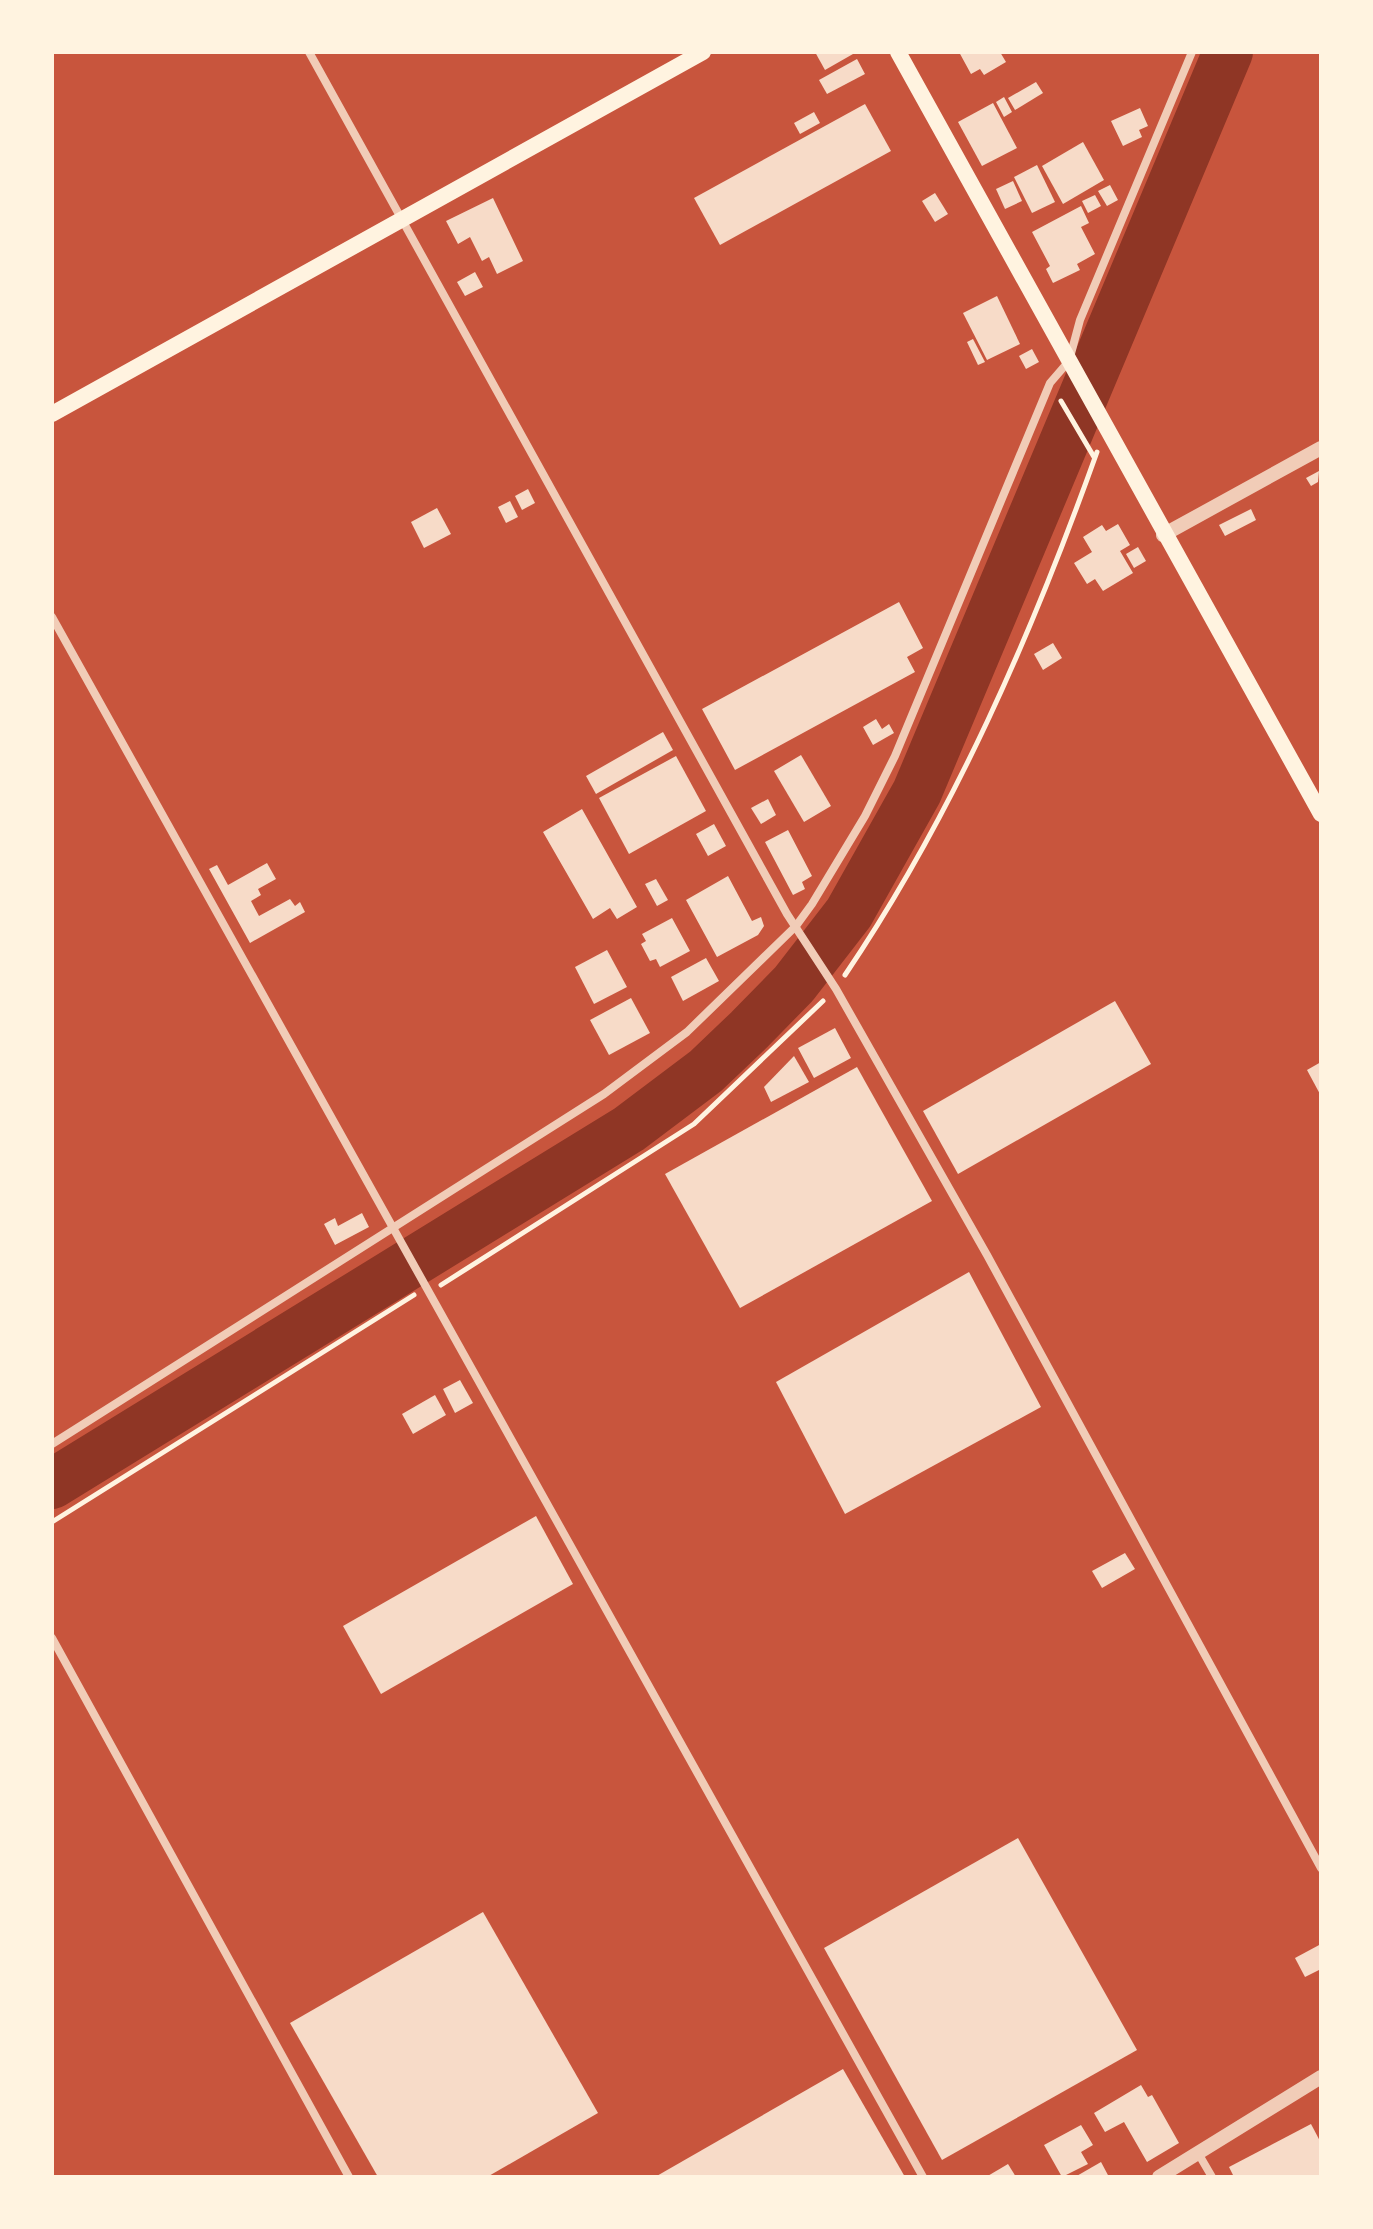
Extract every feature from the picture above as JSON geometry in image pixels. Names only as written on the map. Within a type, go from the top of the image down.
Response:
[{"type":"main road","points":[[52,414],[703,52]]},
{"type":"main road","points":[[898,52],[1163,535],[1321,814]]},
{"type":"street","points":[[309,52],[799,930],[987,1255],[1321,1868]]},
{"type":"street","points":[[52,1444],[394,1232],[604,1094],[657,1057],[799,930],[865,816],[895,756],[1050,383],[1069,361],[1080,320],[1192,52]]},
{"type":"street","points":[[1163,535],[1321,448]]},
{"type":"street","points":[[52,617],[923,2177]]},
{"type":"street","points":[[52,1638],[349,2177]]},
{"type":"street","points":[[1159,2177],[1321,2077]]},
{"type":"street","points":[[1198,2153],[1212,2177]]},
{"type":"path","points":[[1050,383],[1095,459]]},
{"type":"building","points":[[815,52],[852,52],[853,54],[825,70]]},
{"type":"building","points":[[959,52],[1000,52],[1006,62],[984,75],[980,69],[971,74]]},
{"type":"building","points":[[857,59],[865,74],[827,94],[819,80]]},
{"type":"building","points":[[1036,82],[1043,93],[1015,110],[1008,98]]},
{"type":"building","points":[[1004,97],[1012,112],[1004,117],[996,102]]},
{"type":"building","points":[[993,103],[1017,148],[982,166],[958,122]]},
{"type":"building","points":[[865,104],[891,151],[720,245],[694,198]]},
{"type":"building","points":[[1140,108],[1148,126],[1139,130],[1142,137],[1123,146],[1111,121]]},
{"type":"building","points":[[814,112],[820,123],[800,134],[794,123]]},
{"type":"building","points":[[1083,142],[1104,180],[1063,204],[1042,166]]},
{"type":"building","points":[[1037,165],[1055,202],[1032,213],[1014,177]]},
{"type":"building","points":[[1013,181],[1022,201],[1005,209],[996,189]]},
{"type":"building","points":[[1110,185],[1118,200],[1107,206],[1098,191]]},
{"type":"building","points":[[935,193],[948,214],[935,222],[922,201]]},
{"type":"building","points":[[1095,195],[1101,206],[1088,213],[1082,201]]},
{"type":"building","points":[[493,198],[523,261],[497,274],[489,257],[482,261],[470,237],[458,244],[446,221]]},
{"type":"building","points":[[1081,206],[1089,223],[1081,227],[1095,254],[1077,264],[1080,270],[1053,283],[1046,269],[1050,266],[1032,232]]},
{"type":"building","points":[[475,272],[483,287],[465,296],[457,282]]},
{"type":"building","points":[[997,296],[1020,344],[987,360],[963,313]]},
{"type":"building","points":[[973,339],[985,362],[978,365],[967,342]]},
{"type":"building","points":[[1032,349],[1039,362],[1026,369],[1019,356]]},
{"type":"building","points":[[1319,471],[1318,482],[1311,486],[1306,478]]},
{"type":"building","points":[[528,489],[535,503],[522,510],[515,496]]},
{"type":"building","points":[[510,501],[518,517],[506,523],[498,507]]},
{"type":"building","points":[[437,508],[451,534],[424,548],[411,522]]},
{"type":"building","points":[[1251,509],[1256,520],[1225,536],[1219,525]]},
{"type":"building","points":[[1118,524],[1130,545],[1120,551],[1133,573],[1103,591],[1095,579],[1087,584],[1074,563],[1092,552],[1083,537],[1102,525],[1106,531]]},
{"type":"building","points":[[1138,547],[1146,561],[1134,568],[1126,554]]},
{"type":"building","points":[[899,602],[923,648],[907,657],[915,672],[735,770],[702,709]]},
{"type":"building","points":[[1053,643],[1062,658],[1043,670],[1034,654]]},
{"type":"building","points":[[876,719],[882,729],[889,724],[894,733],[873,745],[863,727]]},
{"type":"building","points":[[663,732],[673,750],[596,794],[586,776]]},
{"type":"building","points":[[801,755],[831,806],[804,822],[774,771]]},
{"type":"building","points":[[676,756],[706,811],[629,854],[599,798]]},
{"type":"building","points":[[768,799],[776,815],[761,824],[751,808]]},
{"type":"building","points":[[582,809],[637,907],[617,919],[610,908],[593,919],[543,832]]},
{"type":"building","points":[[714,824],[726,846],[708,856],[696,834]]},
{"type":"building","points":[[788,830],[812,876],[802,882],[805,889],[793,895],[765,842]]},
{"type":"building","points":[[267,863],[276,879],[258,889],[261,895],[251,901],[259,916],[290,899],[295,906],[300,902],[305,912],[250,943],[209,869],[217,865],[228,885]]},
{"type":"building","points":[[728,876],[752,921],[761,917],[764,926],[758,935],[717,957],[686,900]]},
{"type":"building","points":[[656,879],[668,900],[657,906],[645,884]]},
{"type":"building","points":[[672,918],[690,951],[660,967],[656,959],[650,961],[641,944],[646,941],[642,934]]},
{"type":"building","points":[[607,950],[627,987],[594,1004],[575,967]]},
{"type":"building","points":[[706,958],[719,981],[683,1001],[671,977]]},
{"type":"building","points":[[631,998],[650,1033],[609,1055],[590,1020]]},
{"type":"building","points":[[1115,1001],[1151,1064],[958,1174],[923,1111]]},
{"type":"building","points":[[835,1028],[851,1058],[814,1078],[798,1048]]},
{"type":"building","points":[[794,1056],[809,1082],[771,1102],[764,1087]]},
{"type":"building","points":[[1321,1062],[1321,1096],[1307,1070]]},
{"type":"building","points":[[857,1067],[932,1201],[740,1308],[665,1174]]},
{"type":"building","points":[[362,1213],[369,1227],[335,1245],[324,1224],[335,1218],[338,1226]]},
{"type":"building","points":[[969,1272],[1041,1407],[845,1514],[776,1382]]},
{"type":"building","points":[[460,1380],[473,1403],[455,1413],[443,1389]]},
{"type":"building","points":[[435,1395],[446,1415],[413,1434],[402,1414]]},
{"type":"building","points":[[536,1516],[573,1584],[381,1694],[343,1626]]},
{"type":"building","points":[[1125,1553],[1135,1569],[1102,1588],[1092,1571]]},
{"type":"building","points":[[1018,1838],[1137,2050],[942,2160],[824,1948]]},
{"type":"building","points":[[483,1912],[598,2113],[487,2177],[378,2177],[290,2023]]},
{"type":"building","points":[[1321,1944],[1321,1969],[1305,1977],[1295,1958]]},
{"type":"building","points":[[843,2069],[905,2177],[655,2177]]},
{"type":"building","points":[[1141,2085],[1148,2097],[1152,2095],[1179,2143],[1147,2162],[1124,2122],[1105,2132],[1094,2113]]},
{"type":"building","points":[[1311,2124],[1321,2143],[1321,2177],[1234,2177],[1229,2167]]},
{"type":"building","points":[[1081,2125],[1093,2145],[1081,2152],[1088,2164],[1062,2177],[1044,2145]]},
{"type":"building","points":[[1101,2162],[1109,2177],[1075,2177]]},
{"type":"building","points":[[1008,2164],[1016,2177],[986,2177]]},
{"type":"waterway","points":[[52,1484],[629,1129],[706,1071],[794,984],[849,913],[917,792],[1228,52]]}]
